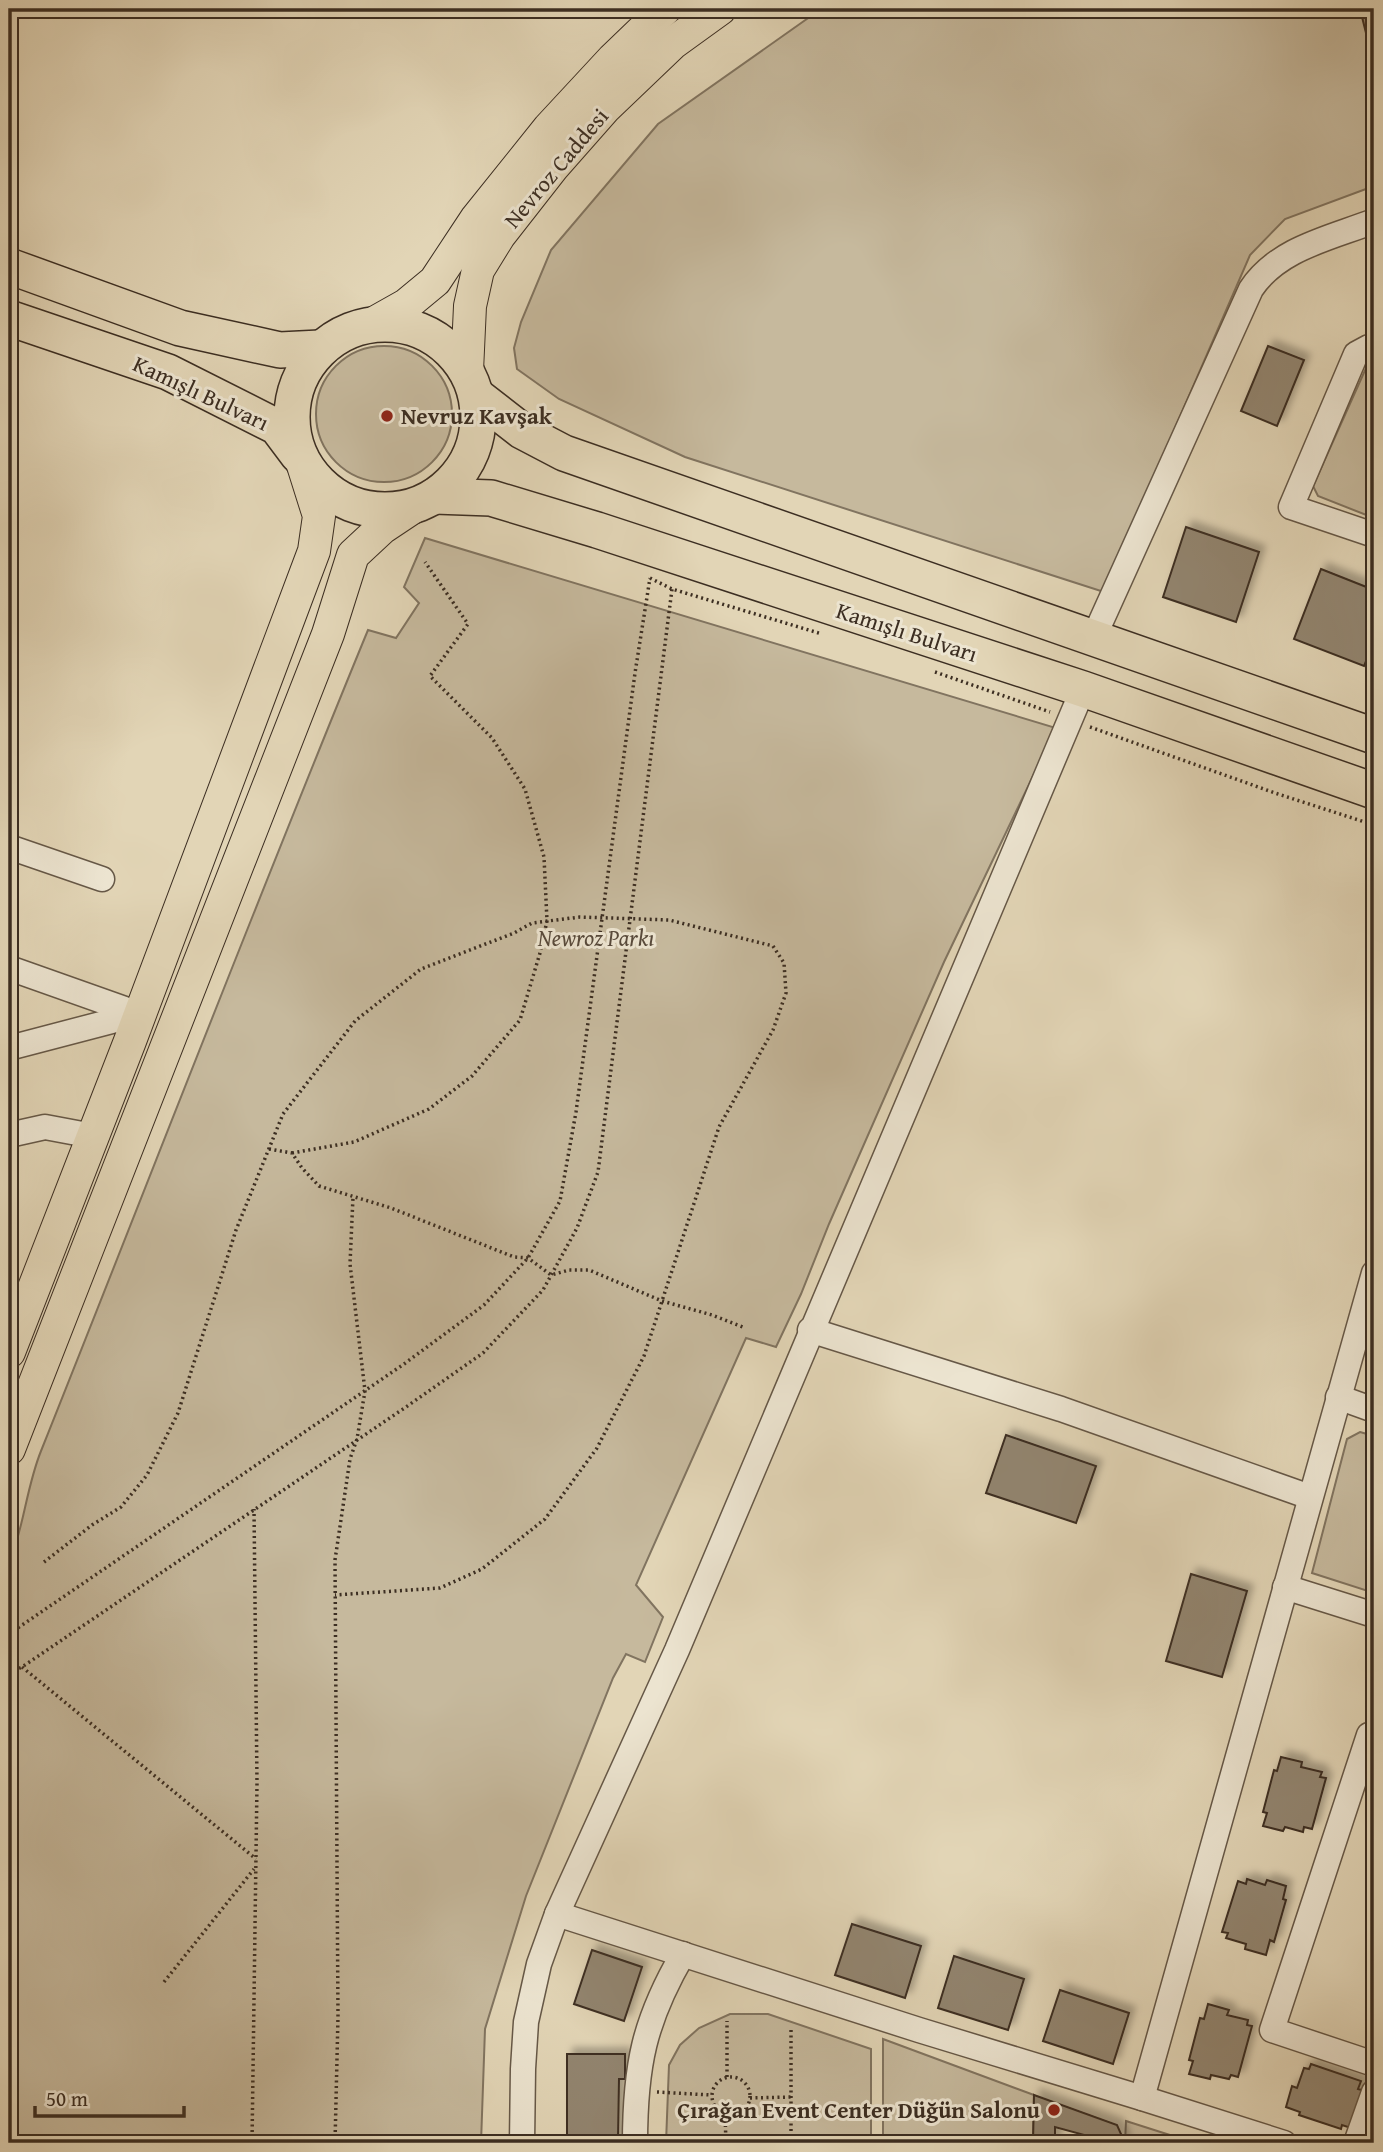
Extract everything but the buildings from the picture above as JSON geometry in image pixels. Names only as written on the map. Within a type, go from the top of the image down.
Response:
[{"type":"highway","name":"Kamışlı Bulvarı","points":[[9,266],[180,328],[280,350],[320,348]]},
{"type":"highway","name":"Kamışlı Bulvarı","points":[[9,318],[167,372],[277,427],[301,459]]},
{"type":"highway","points":[[472,383],[479,419],[476,442],[467,463],[453,481],[425,501],[393,510],[371,510],[342,501],[318,483],[301,459],[291,430],[292,401],[302,372],[320,348],[345,331],[374,323],[404,325],[429,334],[451,350],[472,383],[522,431],[564,453],[1374,736]]},
{"type":"highway","name":"Kamışlı Bulvarı","points":[[425,501],[491,498],[597,530],[1077,704],[1374,791]]},
{"type":"main road","name":"Nevroz Caddesi","points":[[374,323],[406,305],[435,281],[476,219],[549,128],[613,59],[665,9]]},
{"type":"main road","name":"Nevroz Caddesi","points":[[472,383],[470,306],[478,270],[499,236],[553,167],[605,108],[673,43],[720,9]]},
{"type":"main road","points":[[9,1352],[314,551],[319,516],[301,459]]},
{"type":"main road","points":[[9,1449],[328,634],[353,555],[382,528],[425,501]]},
{"type":"street","points":[[1093,639],[1251,289],[1262,272],[1295,251],[1374,221]]},
{"type":"street","points":[[1374,347],[1356,354],[1291,507],[1374,535]]},
{"type":"street","points":[[522,2143],[526,2022],[539,1964],[557,1914],[677,1650],[810,1330],[1077,704]]},
{"type":"street","points":[[9,847],[102,879]]},
{"type":"street","points":[[9,968],[139,1014]]},
{"type":"street","points":[[9,1048],[139,1014]]},
{"type":"street","points":[[9,1135],[45,1127],[93,1136]]},
{"type":"street","points":[[1142,2098],[1374,1273]]},
{"type":"street","points":[[810,1330],[1061,1409],[1310,1497]]},
{"type":"street","points":[[1338,1398],[1374,1410]]},
{"type":"street","points":[[1284,1587],[1374,1615]]},
{"type":"street","points":[[1374,1737],[1369,1735],[1272,2030],[1374,2064]]},
{"type":"street","points":[[557,1914],[1284,2143]]},
{"type":"street","points":[[635,2143],[639,2065],[647,2029],[683,1954]]},
{"type":"street","points":[[1356,2143],[1374,2092]]},
{"type":"path","points":[[269,1149],[292,1153],[354,1142],[429,1109],[472,1076],[520,1020],[547,921],[544,857],[525,789],[492,738],[430,676],[468,624],[425,562]]},
{"type":"path","points":[[9,1634],[365,1391],[484,1305],[528,1258],[560,1201],[576,1112],[650,578],[672,589],[825,635]]},
{"type":"path","points":[[9,1673],[22,1667],[484,1353],[543,1290],[577,1228],[598,1172],[672,589]]},
{"type":"path","points":[[934,671],[1077,704],[1275,793],[1374,825]]},
{"type":"path","points":[[44,1562],[92,1525],[121,1507],[147,1475],[178,1413],[236,1230],[282,1114],[355,1021],[421,969],[514,933],[532,923],[580,917],[669,920],[774,946],[784,963],[786,993],[774,1030],[719,1127],[643,1356],[597,1448],[545,1519],[482,1569],[440,1588],[335,1595]]},
{"type":"path","points":[[292,1153],[319,1186],[391,1208],[514,1257],[528,1258],[551,1275]]},
{"type":"path","points":[[335,2143],[338,2016],[335,1560],[350,1459],[357,1440],[365,1391],[350,1264],[353,1197]]},
{"type":"path","points":[[551,1275],[569,1269],[589,1270],[662,1301],[743,1327]]},
{"type":"path","points":[[252,2143],[256,1868],[254,1508]]},
{"type":"path","points":[[22,1667],[256,1859]]},
{"type":"path","points":[[164,1982],[256,1868]]},
{"type":"path","points":[[727,2021],[727,2077]]},
{"type":"path","points":[[791,2030],[792,2143]]},
{"type":"path","points":[[727,2077],[739,2078],[745,2082],[750,2098],[743,2111],[731,2115],[715,2106],[711,2095],[716,2083],[727,2077]]},
{"type":"path","points":[[637,2091],[711,2095]]},
{"type":"path","points":[[750,2098],[791,2097]]},
{"type":"path","points":[[725,2114],[726,2143]]},
{"type":"green space","points":[[821,9],[1374,9],[1374,186],[1285,219],[1250,255],[1104,592],[685,457],[559,399],[517,369],[514,348],[521,322],[551,250],[658,124]]},
{"type":"green space","points":[[384,346],[410,352],[432,366],[446,388],[452,414],[446,440],[432,462],[410,476],[384,482],[358,476],[336,462],[322,440],[316,414],[322,388],[336,366],[358,352]]},
{"type":"green space","points":[[1374,366],[1374,518],[1318,496],[1313,486],[1366,368]]},
{"type":"green space","name":"Newroz Parkı","points":[[425,538],[1056,728],[944,962],[776,1347],[746,1338],[636,1585],[663,1617],[645,1662],[626,1654],[613,1678],[526,1896],[485,2029],[481,2143],[9,2143],[9,1563],[41,1451],[368,630],[396,638],[419,603],[404,587]]},
{"type":"green space","points":[[1360,1432],[1374,1436],[1374,1593],[1312,1573],[1347,1439]]},
{"type":"green space","points":[[730,2014],[768,2014],[871,2049],[871,2143],[666,2143],[669,2065],[680,2045],[699,2028]]},
{"type":"green space","points":[[883,2039],[1034,2095],[1033,2143],[883,2143]]},
{"type":"green space","points":[[1126,2121],[1195,2143],[1125,2143]]},
{"type":"place","name":"Nevruz Kavşak","points":[[387,416]]},
{"type":"place","name":"Çırağan Event Center Düğün Salonu","points":[[1054,2110]]}]
